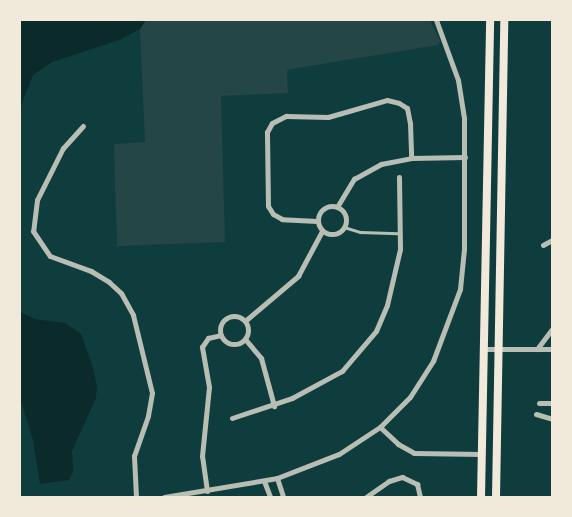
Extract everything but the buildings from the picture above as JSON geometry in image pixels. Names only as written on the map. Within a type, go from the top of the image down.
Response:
[{"type":"main road","points":[[481,497],[490,20]]},
{"type":"main road","points":[[496,497],[504,20]]},
{"type":"street","points":[[164,497],[277,478],[339,454],[380,427],[410,397],[433,361],[460,289],[464,249],[465,157],[458,80],[436,20]]},
{"type":"street","points":[[317,220],[282,219],[273,214],[268,206],[267,132],[272,123],[286,116],[328,117],[387,100],[399,103],[407,108],[410,123],[410,158]]},
{"type":"street","points":[[83,126],[63,148],[37,200],[33,231],[50,256],[92,270],[110,282],[121,292],[133,315],[152,393],[148,416],[134,456],[136,497]]},
{"type":"street","points":[[317,220],[323,208],[336,206],[354,179],[381,164],[410,158],[465,157]]},
{"type":"street","points":[[232,418],[274,406],[342,371],[376,331],[387,305],[400,249],[398,233],[400,178]]},
{"type":"street","points":[[322,231],[334,234],[344,227],[345,216],[336,206]]},
{"type":"street","points":[[317,220],[322,231]]},
{"type":"street","points":[[245,321],[298,276],[322,231]]},
{"type":"street","points":[[543,245],[552,240]]},
{"type":"street","points":[[235,316],[245,321],[248,332],[245,339],[231,344],[221,335],[221,326],[226,318],[235,316]]},
{"type":"street","points":[[537,349],[552,329]]},
{"type":"street","points":[[206,491],[202,456],[209,387],[202,347],[208,338],[221,335]]},
{"type":"street","points":[[245,339],[261,358],[274,406]]},
{"type":"street","points":[[484,349],[552,349]]},
{"type":"street","points":[[539,403],[552,403]]},
{"type":"street","points":[[536,414],[552,419]]},
{"type":"street","points":[[380,427],[398,444],[414,453],[482,454]]},
{"type":"street","points":[[277,478],[284,497]]},
{"type":"street","points":[[366,497],[396,479],[408,478],[417,484],[420,497]]},
{"type":"street","points":[[264,481],[270,497]]},
{"type":"lane","points":[[344,227],[360,232],[398,233]]},
{"type":"shaded area","points":[[20,20],[146,20],[140,29],[119,40],[52,62],[33,75],[20,108]]},
{"type":"shaded area","points":[[146,20],[430,20],[440,41],[438,45],[291,69],[287,71],[288,93],[221,96],[225,242],[117,246],[114,144],[145,142],[140,29]]},
{"type":"shaded area","points":[[20,312],[35,319],[65,323],[81,334],[92,365],[97,386],[96,398],[72,451],[73,472],[69,480],[40,484],[33,440],[20,398]]}]
